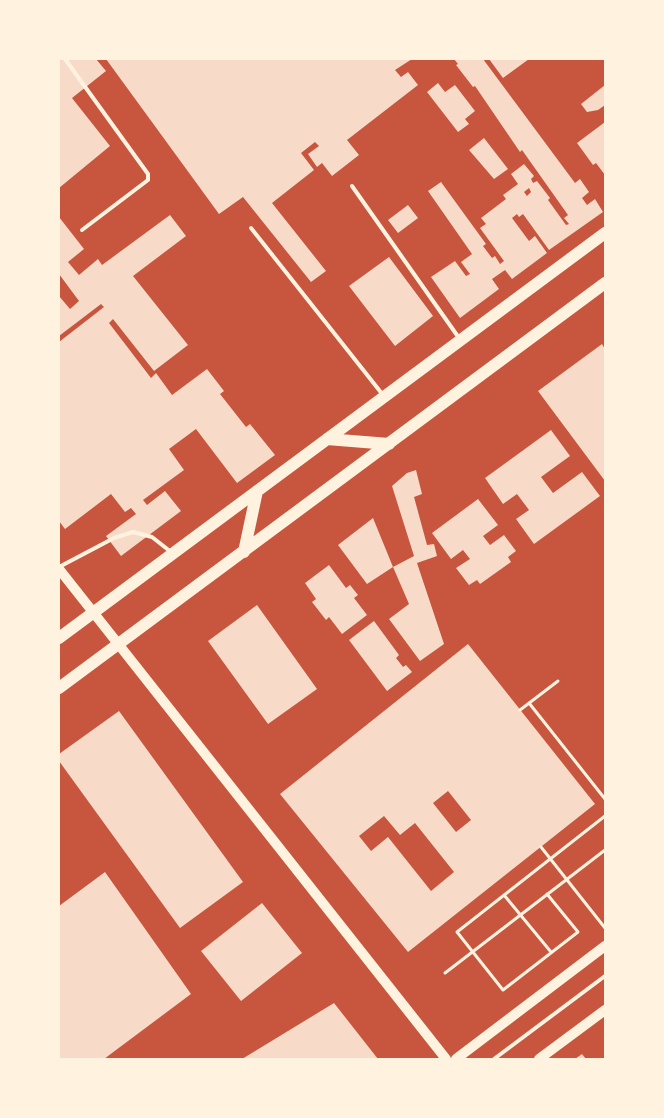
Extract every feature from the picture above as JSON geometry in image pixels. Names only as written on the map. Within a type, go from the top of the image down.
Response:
[{"type":"main road","points":[[59,638],[605,232]]},
{"type":"main road","points":[[59,688],[119,646],[605,283]]},
{"type":"main road","points":[[327,439],[389,444]]},
{"type":"main road","points":[[244,552],[257,491]]},
{"type":"main road","points":[[59,568],[446,1059]]},
{"type":"main road","points":[[456,1059],[605,946]]},
{"type":"main road","points":[[539,1059],[605,1010]]},
{"type":"lane","points":[[65,59],[148,174],[148,180],[82,230]]},
{"type":"lane","points":[[352,186],[460,340]]},
{"type":"lane","points":[[251,228],[385,396]]},
{"type":"lane","points":[[59,568],[114,538],[133,532],[152,537],[173,554]]},
{"type":"lane","points":[[494,1059],[605,976]]},
{"type":"path","points":[[520,710],[558,681]]},
{"type":"path","points":[[529,703],[605,799]]},
{"type":"path","points":[[547,894],[578,932],[503,990],[457,932],[605,816]]},
{"type":"path","points":[[541,846],[605,928]]},
{"type":"path","points":[[445,973],[605,850]]},
{"type":"path","points":[[504,895],[551,952]]},
{"type":"building","points":[[62,59],[96,59],[106,71],[72,98],[110,146],[59,188],[59,61]]},
{"type":"building","points":[[106,59],[412,59],[395,70],[401,77],[408,72],[418,85],[347,140],[359,155],[332,176],[322,163],[317,167],[308,154],[319,146],[315,142],[301,153],[314,170],[272,203],[326,271],[311,282],[243,197],[219,214]]},
{"type":"building","points":[[454,59],[483,59],[575,183],[580,179],[589,192],[582,198],[587,205],[595,199],[603,212],[549,250],[523,214],[519,217],[517,214],[512,218],[529,241],[535,236],[547,253],[512,279],[505,270],[492,279],[499,289],[460,318],[431,277],[455,261],[466,276],[470,274],[461,262],[472,254],[428,191],[441,182],[486,244],[483,246],[492,258],[495,256],[500,264],[504,261],[480,228],[486,224],[481,218],[506,199],[503,195],[518,184],[511,174],[524,164],[534,176],[531,179],[533,183],[537,181],[566,225],[569,224],[564,218],[568,215],[522,150],[520,152],[475,86],[473,87],[456,65],[458,64]],"holes":[[[529,188],[531,192],[527,196],[524,192]]]},
{"type":"building","points":[[489,59],[529,59],[503,78]]},
{"type":"building","points":[[438,83],[445,92],[455,85],[475,111],[465,119],[469,124],[458,132],[427,92]]},
{"type":"building","points":[[605,85],[605,105],[598,110],[587,112],[581,104]]},
{"type":"building","points":[[605,122],[605,175],[596,163],[593,165],[577,143]]},
{"type":"building","points":[[484,138],[508,169],[494,179],[469,150]]},
{"type":"building","points":[[408,205],[418,218],[398,233],[388,220]]},
{"type":"building","points":[[170,215],[186,236],[133,276],[188,345],[154,371],[113,319],[109,323],[151,378],[156,373],[172,395],[207,369],[224,391],[220,394],[246,427],[250,424],[275,455],[237,483],[196,429],[169,449],[184,470],[143,500],[147,505],[165,491],[181,511],[121,556],[106,536],[136,514],[131,508],[125,512],[111,494],[65,529],[59,521],[59,342],[104,307],[101,304],[59,336],[59,296],[70,309],[79,301],[59,274],[59,217],[84,249],[68,262],[79,275],[98,259],[102,265]]},
{"type":"building","points":[[389,257],[433,316],[395,346],[349,286]]},
{"type":"building","points":[[602,344],[605,349],[605,481],[538,391]]},
{"type":"building","points":[[551,430],[570,456],[541,477],[553,493],[582,472],[600,496],[534,544],[516,519],[529,510],[517,494],[503,504],[485,478]]},
{"type":"building","points":[[416,470],[422,494],[414,497],[427,545],[434,544],[437,556],[417,563],[444,644],[420,661],[389,619],[409,604],[393,567],[414,556],[392,486],[407,473]]},
{"type":"building","points":[[478,499],[498,525],[483,536],[490,545],[504,535],[516,551],[508,557],[511,562],[480,584],[477,580],[469,585],[456,568],[470,559],[463,550],[451,559],[432,533]]},
{"type":"building","points":[[373,518],[393,567],[367,584],[338,545]]},
{"type":"building","points":[[329,565],[346,588],[350,585],[358,595],[354,598],[367,615],[342,634],[329,617],[326,620],[312,602],[316,599],[305,583]]},
{"type":"building","points":[[257,605],[317,689],[268,724],[208,641]]},
{"type":"building","points":[[374,621],[399,655],[396,658],[403,667],[406,665],[412,672],[387,691],[349,640]]},
{"type":"building","points":[[468,644],[595,804],[408,952],[280,794]],"holes":[[[448,791],[471,820],[456,832],[433,803]],[[384,816],[400,835],[415,823],[454,872],[431,891],[388,837],[371,851],[359,836]]]},
{"type":"building","points":[[119,711],[243,882],[180,928],[59,761],[59,754]]},
{"type":"building","points":[[105,872],[191,994],[104,1059],[59,1059],[59,906]]},
{"type":"building","points":[[262,903],[302,953],[241,1001],[201,951]]},
{"type":"building","points":[[334,1003],[378,1059],[242,1059]]},
{"type":"building","points":[[582,1054],[586,1059],[575,1059]]}]
